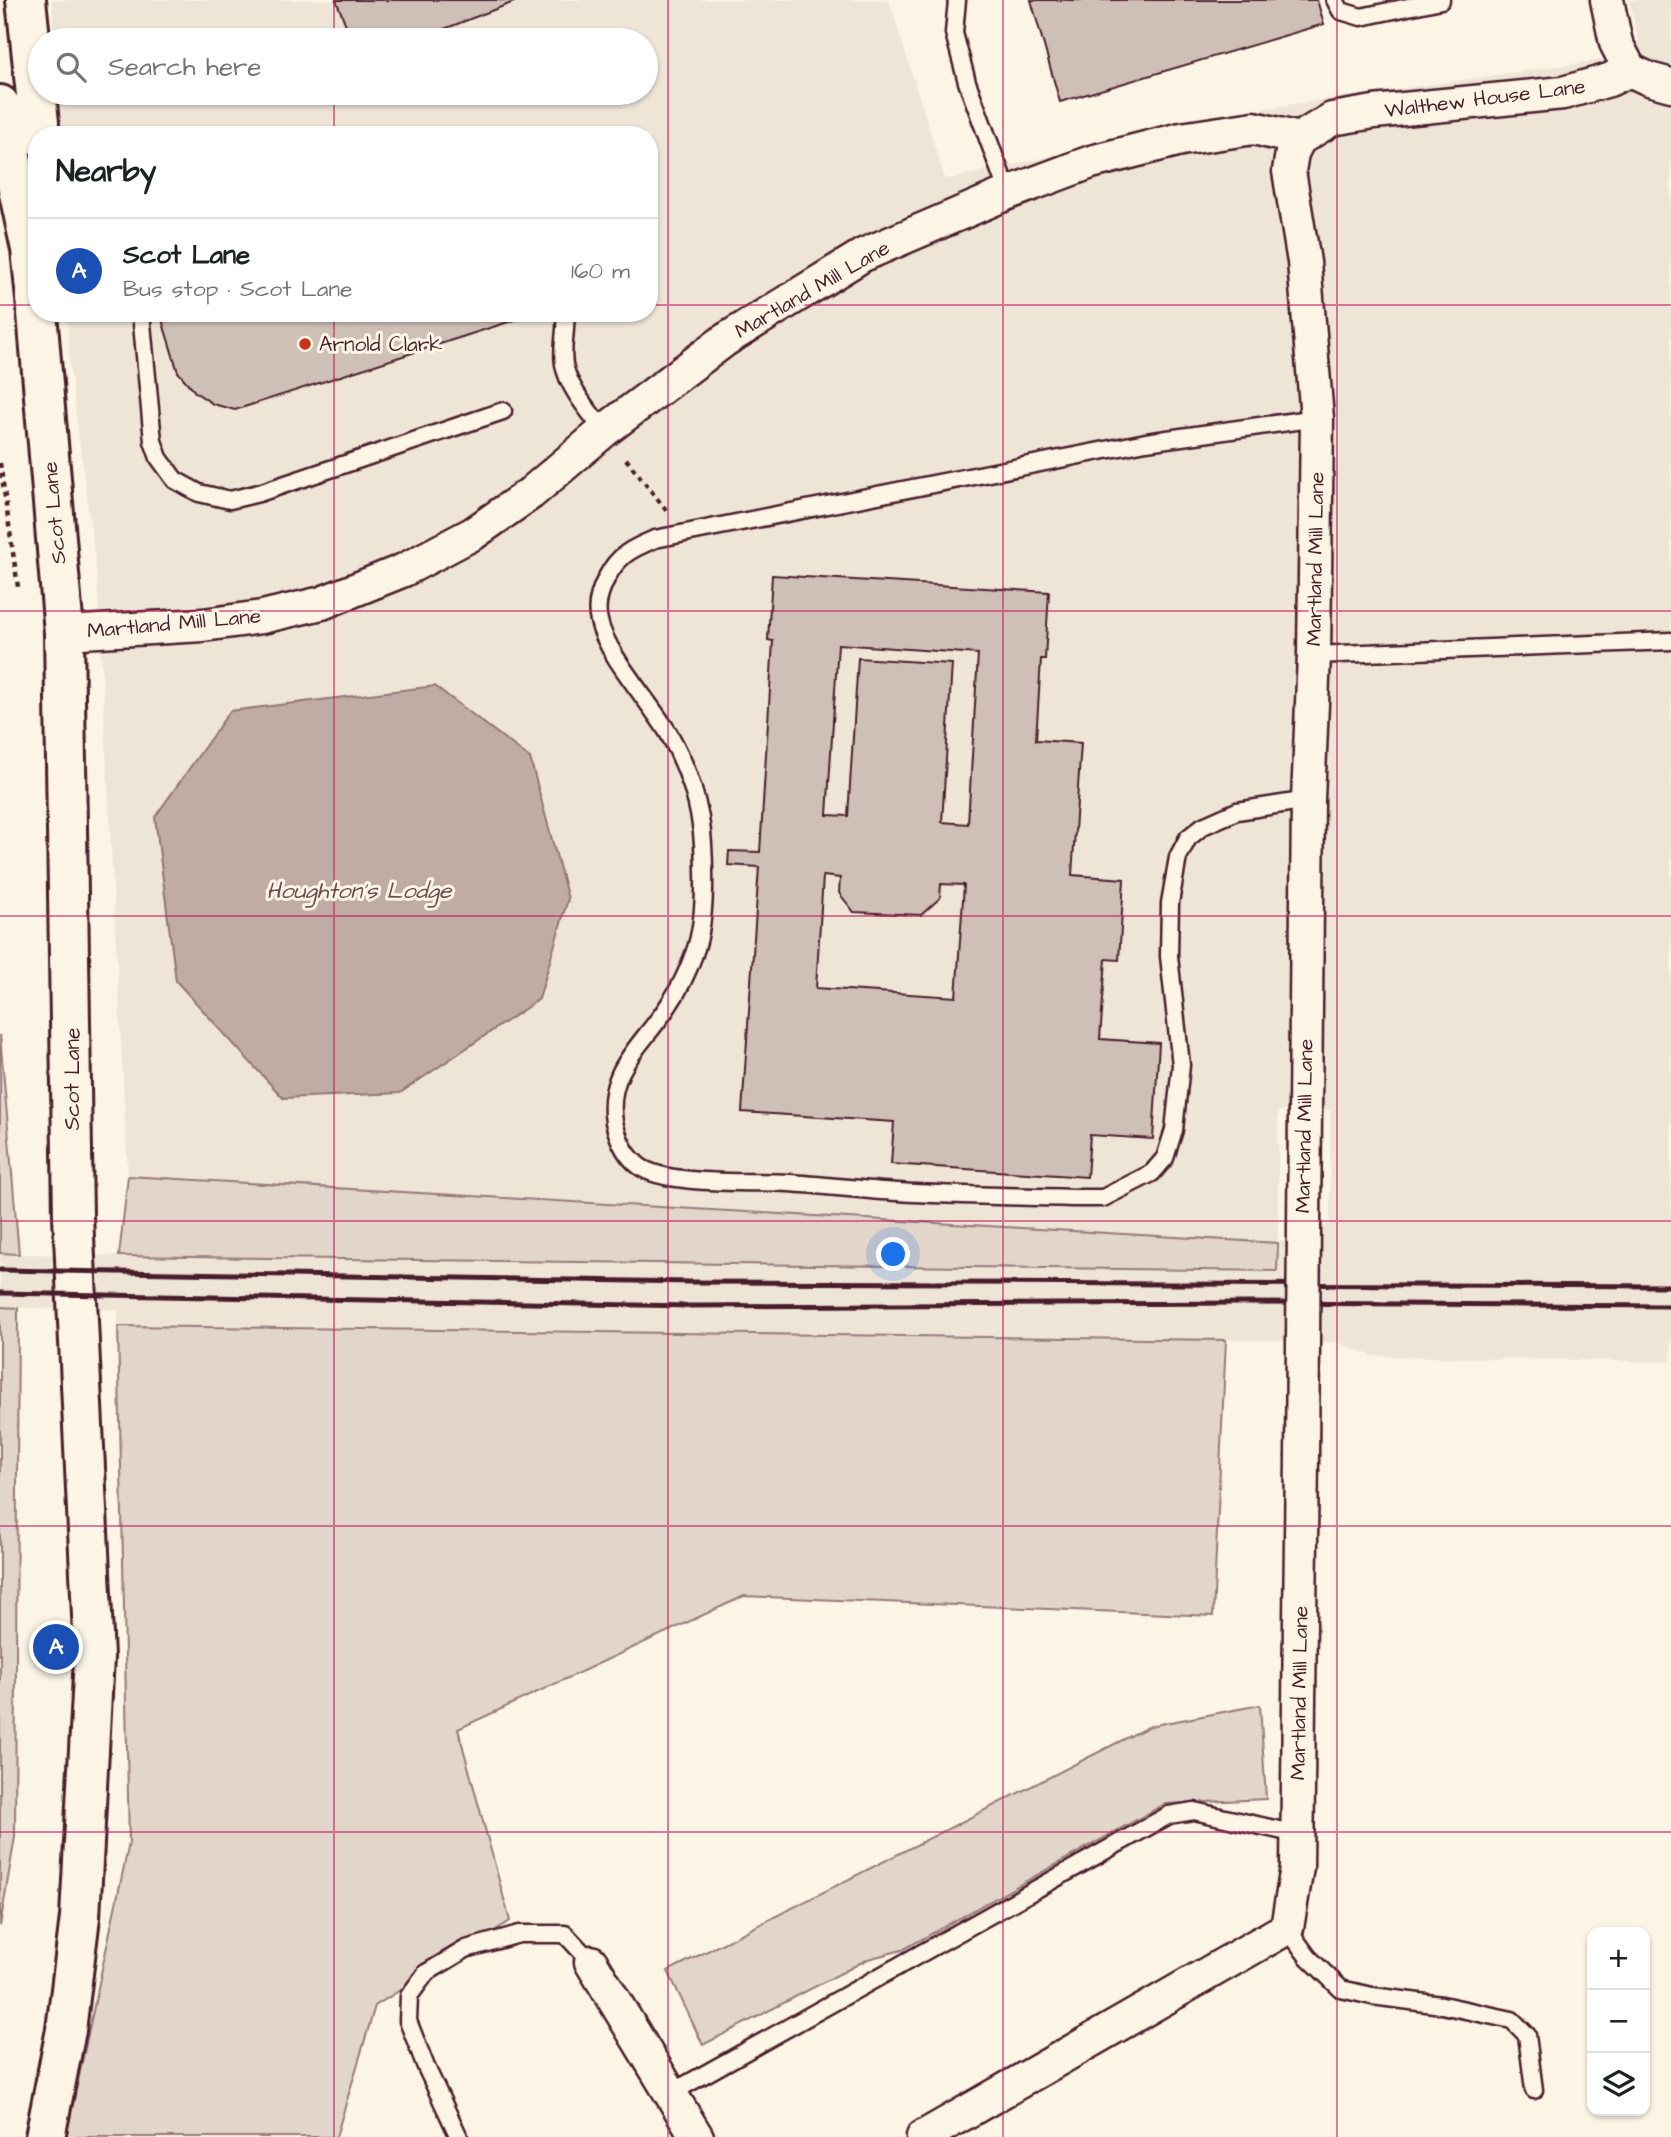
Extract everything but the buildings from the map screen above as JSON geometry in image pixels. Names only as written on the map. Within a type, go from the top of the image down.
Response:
[{"type":"street","points":[[26,0],[28,28]]},
{"type":"street","points":[[1608,0],[1616,43],[1630,70],[1671,85]]},
{"type":"street","name":"Walthew House Lane","points":[[1299,139],[1332,119],[1374,112],[1563,93],[1609,80],[1630,70]]},
{"type":"street","name":"Scot Lane","points":[[0,105],[28,235]]},
{"type":"street","points":[[35,105],[37,126]]},
{"type":"street","name":"Martland Mill Lane","points":[[65,633],[203,625],[262,617],[322,603],[404,570],[474,533],[531,493],[604,431],[725,340],[863,255],[1008,193],[1091,162],[1181,139],[1254,128],[1299,139],[1292,153],[1289,171],[1304,262],[1317,418],[1314,655],[1308,800],[1297,1867],[1287,1928]]},
{"type":"street","points":[[0,188],[28,243]]},
{"type":"street","name":"Scot Lane","points":[[38,322],[65,633],[72,1216],[94,1657],[80,1917],[66,2030],[45,2137]]},
{"type":"street","points":[[923,2137],[1287,1928]]},
{"type":"street","points":[[591,1962],[697,2137]]},
{"type":"lane","points":[[957,0],[954,33],[967,82],[1008,193]]},
{"type":"lane","points":[[1335,0],[1341,11],[1361,17],[1441,0]]},
{"type":"lane","points":[[142,322],[153,441],[159,458],[175,480],[199,493],[230,500],[259,493],[503,411]]},
{"type":"lane","points":[[565,322],[564,363],[569,378],[604,431]]},
{"type":"lane","points":[[1308,800],[1237,811],[1223,817],[1203,826],[1188,838],[1178,857],[1170,903],[1169,956],[1181,1065],[1174,1130],[1165,1158],[1152,1173],[1130,1186],[1103,1198],[1078,1198],[899,1192],[676,1178],[657,1175],[640,1167],[628,1155],[617,1136],[612,1110],[613,1089],[621,1069],[668,1006],[696,951],[705,875],[703,839],[696,802],[684,763],[651,706],[606,642],[598,621],[598,602],[603,584],[613,565],[630,549],[655,539],[1133,444],[1317,418]]},
{"type":"lane","points":[[1314,655],[1671,641]]},
{"type":"lane","points":[[671,2093],[1168,1815],[1194,1811],[1297,1834]]},
{"type":"lane","points":[[1287,1928],[1308,1957],[1341,1989],[1442,2005],[1512,2020],[1527,2035],[1534,2090]]},
{"type":"lane","points":[[459,2137],[408,2021],[409,1996],[426,1973],[466,1949],[519,1934],[565,1934],[591,1962]]},
{"type":"path","points":[[604,431],[678,525],[680,534]]},
{"type":"shaded area","points":[[52,0],[889,0],[945,180],[1252,110],[1641,54],[1629,0],[1671,0],[1671,1362],[1374,1356],[1339,1343],[1275,1340],[118,1326],[118,1310],[19,1308],[17,1383],[0,1383],[0,1168],[11,1168],[20,1254],[119,1256],[128,1176],[97,576],[70,370],[67,322],[658,322],[658,126],[59,126],[58,105],[658,105],[658,28],[53,28]],"holes":[[[1330,1110],[1330,1224],[1278,1243],[1278,1111]]]},
{"type":"shaded area","points":[[0,1035],[19,1254],[0,1253]]},
{"type":"shaded area","points":[[128,1176],[1278,1243],[1277,1271],[119,1256]]},
{"type":"shaded area","points":[[0,1307],[18,1308],[15,1837],[0,1926]]},
{"type":"shaded area","points":[[118,1326],[1226,1340],[1213,1616],[744,1596],[458,1729],[510,1921],[375,2006],[336,2137],[66,2137],[129,1843]]},
{"type":"shaded area","points":[[1260,1705],[1266,1799],[1165,1804],[902,1950],[868,1959],[703,2045],[668,1971],[1150,1726]]},
{"type":"water","name":"Houghton’s Lodge","points":[[435,686],[530,758],[568,899],[539,999],[400,1093],[283,1098],[176,981],[155,817],[230,711]]},
{"type":"railway","points":[[0,1270],[691,1282],[1671,1286]]},
{"type":"railway","points":[[0,1293],[691,1306],[1250,1303],[1671,1306]]},
{"type":"place","name":"Arnold Clark","points":[[305,344]]},
{"type":"place","name":"Scot Lane","points":[[56,1647]]}]
